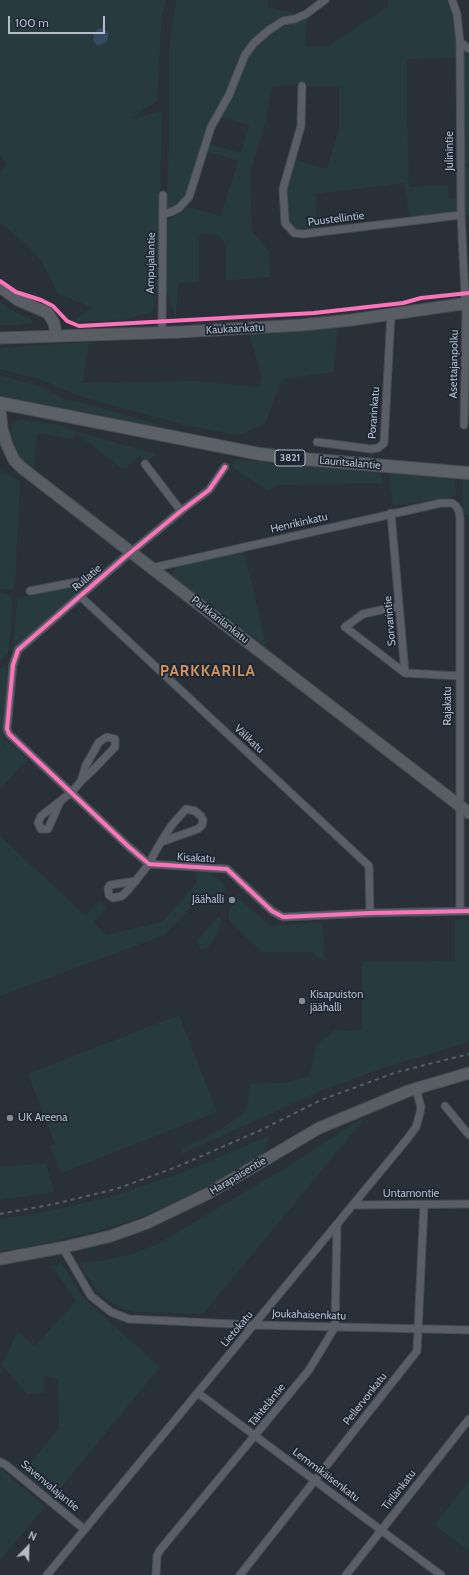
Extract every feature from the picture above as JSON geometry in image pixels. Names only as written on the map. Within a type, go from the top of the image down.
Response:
[{"type":"main road","name":"Lauritsalantie","points":[[0,403],[79,417],[113,426],[292,458],[469,473]]},
{"type":"main road","name":"Lauritsalantie","points":[[0,410],[78,425],[113,426]]},
{"type":"street","points":[[163,214],[179,208],[189,197],[211,127],[229,95],[244,55],[254,43],[269,30],[283,21],[296,19],[306,14],[325,0]]},
{"type":"street","name":"Julinintie","points":[[452,0],[458,14],[460,42],[461,215],[467,303]]},
{"type":"street","points":[[460,42],[469,50],[460,57]]},
{"type":"street","name":"Puustellintie","points":[[302,86],[301,126],[283,189],[285,223],[294,233],[303,234],[461,215]]},
{"type":"street","name":"Ampujalantie","points":[[162,332],[163,195]]},
{"type":"street","points":[[0,288],[18,300],[48,313],[54,322],[56,336]]},
{"type":"street","name":"Kaukaankatu","points":[[0,338],[302,325],[467,303]]},
{"type":"street","name":"Asettajanpolku","points":[[464,425],[467,303]]},
{"type":"street","name":"Porarinkatu","points":[[317,442],[371,449],[378,448],[384,443],[391,314]]},
{"type":"street","name":"Parkkarilankatu","points":[[0,410],[7,445],[14,460],[469,813]]},
{"type":"street","points":[[145,464],[180,510]]},
{"type":"street","name":"Rullatie","points":[[72,792],[12,739],[7,729],[13,666],[18,650],[80,596],[94,580],[131,552],[180,510],[209,490],[225,467]]},
{"type":"street","name":"Henrikinkatu","points":[[152,568],[441,503],[452,503]]},
{"type":"street","name":"Rajakatu","points":[[452,503],[458,508],[460,518],[460,911]]},
{"type":"street","name":"Sorvarintie","points":[[391,514],[405,673]]},
{"type":"street","points":[[30,591],[94,580]]},
{"type":"street","name":"Välikatu","points":[[80,596],[367,864],[371,874],[370,912]]},
{"type":"street","points":[[399,606],[363,614],[345,627],[405,673],[459,676]]},
{"type":"street","points":[[60,802],[72,792],[81,780],[92,772],[115,747],[115,739],[107,737],[99,742],[86,765],[81,780]]},
{"type":"street","points":[[72,792],[129,847],[149,864]]},
{"type":"street","points":[[136,881],[149,864],[161,842],[171,826],[186,809],[195,811],[201,816],[203,820],[202,825],[198,829],[161,842]]},
{"type":"street","name":"Kisakatu","points":[[149,864],[227,869],[272,911],[283,917],[370,912],[469,911]]},
{"type":"street","name":"Harapaisentie","points":[[0,1259],[63,1248],[111,1236],[178,1209],[209,1193],[319,1128],[416,1088],[469,1074]]},
{"type":"street","name":"Lietokatu","points":[[47,1575],[337,1225],[416,1127],[421,1107],[416,1088]]},
{"type":"street","points":[[445,1106],[469,1135]]},
{"type":"street","name":"Untamontie","points":[[353,1205],[469,1204]]},
{"type":"street","name":"Pellervonkatu","points":[[240,1575],[416,1351],[424,1205]]},
{"type":"street","points":[[335,1327],[337,1225]]},
{"type":"street","name":"Joukahaisenkatu","points":[[63,1248],[92,1296],[111,1312],[129,1319],[254,1325],[469,1330]]},
{"type":"street","name":"Tähteläntie","points":[[156,1575],[157,1556],[160,1550],[256,1436],[309,1370],[335,1327]]},
{"type":"street","name":"Lemmikäisenkatu","points":[[198,1393],[441,1575]]},
{"type":"street","name":"Tirilänkatu","points":[[346,1575],[469,1419]]},
{"type":"street","name":"Savenvalajantie","points":[[0,1462],[6,1465],[84,1529]]},
{"type":"green space","points":[[0,0],[166,0],[162,15],[157,102],[145,108],[130,120],[162,111],[158,291],[153,311],[129,319],[76,322],[77,318],[92,308],[58,293],[42,262],[26,244],[0,223],[0,172],[7,165],[0,155]]},
{"type":"green space","points":[[176,0],[269,0],[268,7],[296,14],[283,17],[254,37],[243,54],[201,145],[186,196],[176,205],[166,209],[169,148],[169,50]]},
{"type":"green space","points":[[388,0],[447,0],[456,15],[457,58],[407,59],[407,108],[409,187],[447,185],[449,198],[458,199],[458,210],[455,213],[410,218],[404,183],[315,194],[318,228],[296,229],[290,222],[287,208],[287,187],[296,160],[327,169],[339,128],[339,86],[307,86],[306,83],[272,87],[265,124],[250,172],[252,231],[269,251],[270,277],[226,280],[226,246],[219,235],[199,234],[199,282],[178,283],[176,319],[166,289],[167,221],[189,207],[221,216],[238,161],[206,151],[209,144],[241,153],[249,125],[221,117],[251,51],[260,41],[276,28],[310,16],[305,27],[306,47],[327,47],[387,7]]},
{"type":"green space","points":[[469,54],[469,163],[464,164],[464,57]]},
{"type":"green space","points":[[469,167],[469,214],[464,215],[464,168]]},
{"type":"green space","points":[[0,301],[10,309],[35,322],[19,325],[0,325]]},
{"type":"green space","points":[[338,326],[333,372],[282,379],[265,424],[239,435],[189,426],[82,397],[39,379],[0,369],[0,348],[89,342],[83,383],[196,381],[259,387],[262,379],[249,332]]},
{"type":"green space","points":[[0,375],[42,387],[67,401],[76,401],[214,439],[213,441],[0,399]]},
{"type":"green space","points":[[22,419],[70,427],[64,428],[157,454],[146,462],[139,456],[124,470],[76,433],[73,439],[37,433],[34,468],[21,460],[15,453],[11,440],[11,428],[14,423]]},
{"type":"green space","points":[[236,459],[379,473],[384,483],[278,485],[268,491],[231,466]]},
{"type":"green space","points":[[0,470],[20,481],[16,566],[14,587],[12,590],[0,589]]},
{"type":"green space","points":[[389,474],[454,477],[456,496],[393,506]]},
{"type":"green space","points":[[463,477],[469,478],[469,515],[462,515]]},
{"type":"green space","points":[[244,551],[267,648],[200,597],[193,595],[170,577],[176,567]]},
{"type":"green space","points":[[88,582],[19,645],[13,651],[17,599]]},
{"type":"green space","points":[[0,593],[9,595],[13,602],[8,654],[0,661]]},
{"type":"green space","points":[[7,664],[3,751],[6,739],[27,760],[0,789],[0,669]]},
{"type":"green space","points":[[0,836],[86,916],[99,902],[106,908],[93,922],[106,935],[162,922],[196,884],[196,872],[210,872],[226,886],[220,897],[206,892],[164,935],[0,996]]},
{"type":"green space","points":[[238,897],[270,926],[322,922],[325,962],[311,952],[262,952],[229,920],[229,910]]},
{"type":"green space","points":[[220,915],[221,923],[216,936],[208,947],[200,949],[197,941]]},
{"type":"green space","points":[[455,920],[469,920],[469,1042],[386,1067],[325,1089],[182,1154],[182,1149],[220,1130],[246,1111],[251,1084],[285,1083],[310,1076],[316,1045],[335,1030],[362,1031],[362,962],[455,961]]},
{"type":"green space","points":[[179,1015],[217,1112],[61,1173],[50,1146],[55,1144],[28,1074]]},
{"type":"green space","points":[[365,1118],[203,1314],[136,1312],[124,1309],[112,1303],[97,1291],[78,1262],[101,1261],[132,1254],[158,1244]]},
{"type":"green space","points":[[269,1136],[262,1159],[137,1219],[101,1230],[23,1248],[0,1251],[0,1219],[40,1213],[114,1196],[184,1172]]},
{"type":"green space","points":[[46,1163],[54,1192],[0,1200],[0,1167]]},
{"type":"green space","points":[[62,1263],[84,1299],[160,1367],[53,1497],[23,1472],[59,1428],[58,1379],[44,1376],[44,1393],[27,1394],[2,1365],[18,1331],[34,1347],[76,1301],[52,1266]]},
{"type":"green space","points":[[0,1468],[45,1507],[0,1560]]},
{"type":"green space","points":[[469,1481],[469,1551],[435,1525]]},
{"type":"water","points":[[103,28],[109,34],[107,42],[97,46],[93,40],[94,34],[98,29]]},
{"type":"railway","points":[[0,1214],[54,1204],[116,1189],[174,1168],[261,1130],[321,1100],[397,1072],[469,1054]]},
{"type":"cycle path","points":[[0,281],[16,292],[41,300],[53,306],[67,321],[79,326],[314,313],[403,303],[421,298],[469,293]]},
{"type":"cycle path","points":[[225,467],[209,490],[125,557],[18,650],[13,665],[7,729],[9,734],[149,864],[227,869],[272,911],[283,917],[469,911]]},
{"type":"place","name":"Jäähalli","points":[[232,900]]},
{"type":"place","name":"Kisapuiston jäähalli","points":[[302,1001]]},
{"type":"place","name":"UK Areena","points":[[10,1118]]},
{"type":"district","name":"PARKKARILA","points":[[208,672]]}]
